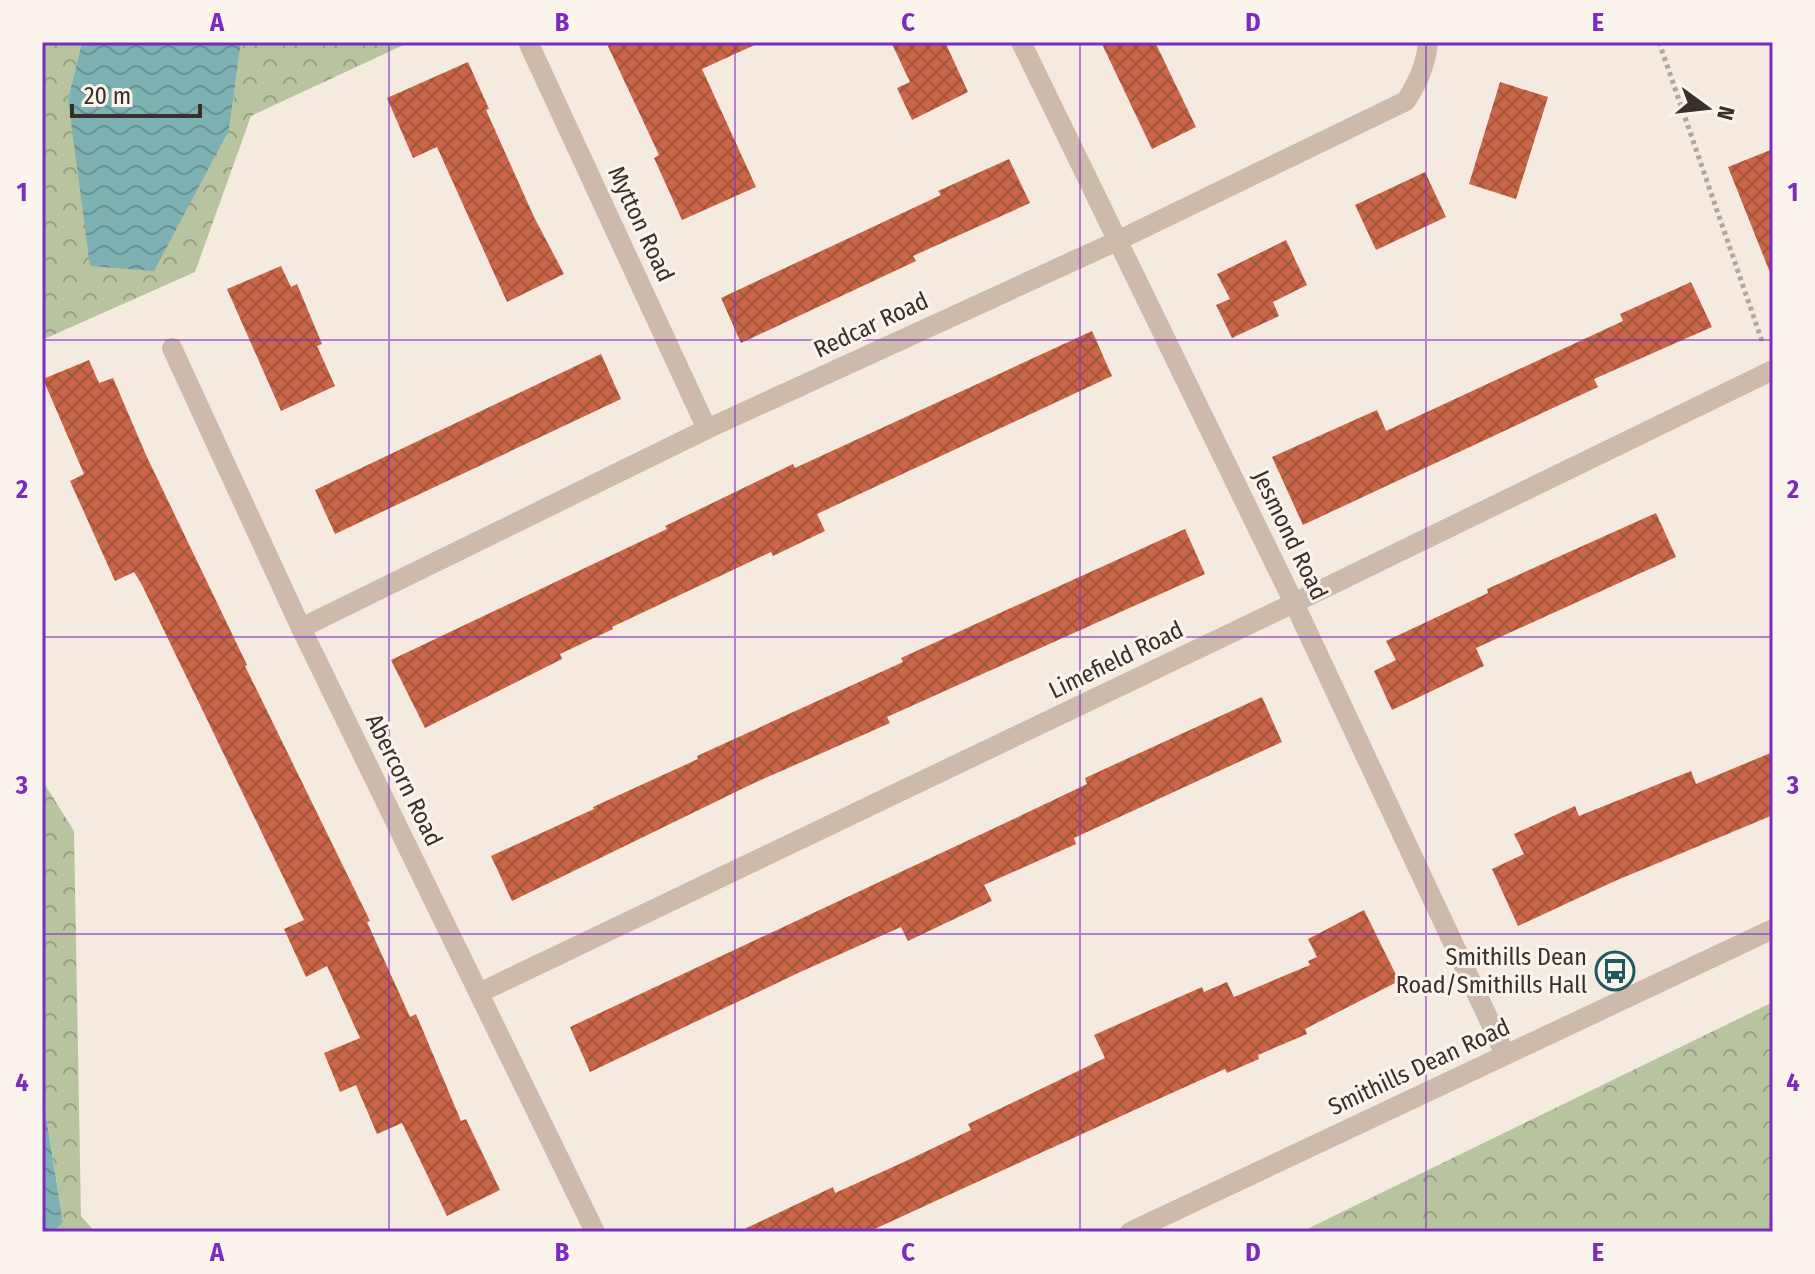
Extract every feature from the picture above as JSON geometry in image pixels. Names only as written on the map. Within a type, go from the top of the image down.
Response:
[{"type":"street","name":"Mytton Road","points":[[528,42],[707,429]]},
{"type":"street","name":"Jesmond Road","points":[[1021,42],[1294,603],[1505,1054]]},
{"type":"street","name":"Redcar Road","points":[[301,628],[707,429],[1117,241],[1406,101],[1426,61],[1428,42]]},
{"type":"street","name":"Abercorn Road","points":[[172,348],[301,628],[595,1232]]},
{"type":"street","name":"Limefield Road","points":[[479,993],[1294,603],[1772,370]]},
{"type":"street","name":"Smithills Dean Road","points":[[1130,1232],[1773,929]]},
{"type":"path","points":[[1659,42],[1772,370]]},
{"type":"green space","points":[[42,42],[82,42],[68,99],[229,130],[241,42],[410,42],[251,116],[195,272],[42,340]]},
{"type":"green space","points":[[42,780],[74,831],[81,1216],[95,1232],[53,1232],[63,1221],[42,1091],[42,908],[45,893],[42,887]]},
{"type":"green space","points":[[1773,1002],[1773,1232],[1301,1232]]},
{"type":"water","points":[[82,42],[241,42],[229,130],[154,271],[90,266],[68,99]]},
{"type":"water","points":[[42,1091],[63,1222],[53,1232],[42,1232]]},
{"type":"building","points":[[606,42],[761,42],[702,69],[756,187],[682,220],[654,158],[659,155]]},
{"type":"building","points":[[891,42],[945,42],[968,92],[912,120],[897,88],[910,82]]},
{"type":"building","points":[[1101,42],[1155,42],[1196,127],[1152,149]]},
{"type":"building","points":[[468,62],[534,217],[564,274],[507,302],[437,147],[413,158],[387,98]]},
{"type":"building","points":[[1500,82],[1548,97],[1516,199],[1469,184]]},
{"type":"building","points":[[1773,149],[1773,274],[1771,275],[1728,167]]},
{"type":"building","points":[[1009,159],[1030,203],[913,256],[916,261],[741,343],[721,298],[941,195],[938,191]]},
{"type":"building","points":[[1425,172],[1446,217],[1376,250],[1355,205]]},
{"type":"building","points":[[1286,240],[1307,285],[1273,302],[1279,316],[1232,338],[1216,305],[1230,299],[1217,274]]},
{"type":"building","points":[[281,266],[291,287],[297,284],[322,344],[317,346],[335,386],[281,411],[227,289]]},
{"type":"building","points":[[1691,282],[1712,327],[1594,379],[1598,387],[1303,525],[1272,457],[1377,410],[1386,431],[1623,321],[1620,314]]},
{"type":"building","points":[[1092,331],[1112,376],[817,514],[825,531],[773,556],[771,552],[612,627],[560,654],[562,659],[425,728],[391,660],[667,529],[665,526],[793,464],[795,468]]},
{"type":"building","points":[[601,354],[621,399],[335,534],[315,490]]},
{"type":"building","points":[[89,360],[99,383],[113,378],[245,666],[370,921],[367,922],[410,1017],[416,1014],[461,1121],[466,1119],[500,1190],[447,1216],[402,1123],[377,1134],[356,1085],[340,1092],[324,1053],[360,1038],[327,966],[306,977],[284,929],[304,920],[142,585],[134,572],[115,581],[70,481],[84,474],[43,379]]},
{"type":"building","points":[[1656,513],[1676,557],[1476,648],[1484,666],[1392,710],[1374,671],[1396,660],[1386,641],[1488,593],[1487,589]]},
{"type":"building","points":[[1185,529],[1205,574],[887,717],[890,723],[752,784],[512,901],[491,856],[698,759],[697,756],[903,662],[901,658]]},
{"type":"building","points":[[1262,697],[1282,742],[1074,838],[1076,844],[984,885],[992,901],[908,941],[901,927],[590,1072],[570,1027],[1020,816],[1087,784],[1085,778]]},
{"type":"building","points":[[1773,752],[1773,815],[1615,881],[1518,926],[1492,869],[1524,854],[1514,834],[1575,806],[1579,816],[1691,771],[1696,784]]},
{"type":"building","points":[[1364,910],[1399,981],[1305,1029],[1307,1034],[1258,1055],[1259,1059],[1227,1073],[1225,1069],[868,1232],[738,1232],[833,1187],[835,1193],[904,1162],[971,1130],[968,1124],[1105,1058],[1094,1035],[1202,987],[1204,992],[1227,982],[1234,997],[1310,965],[1308,961],[1317,957],[1308,939]]},
{"type":"place","name":"Smithills Dean Road/Smithills Hall","points":[[1615,971]]}]
